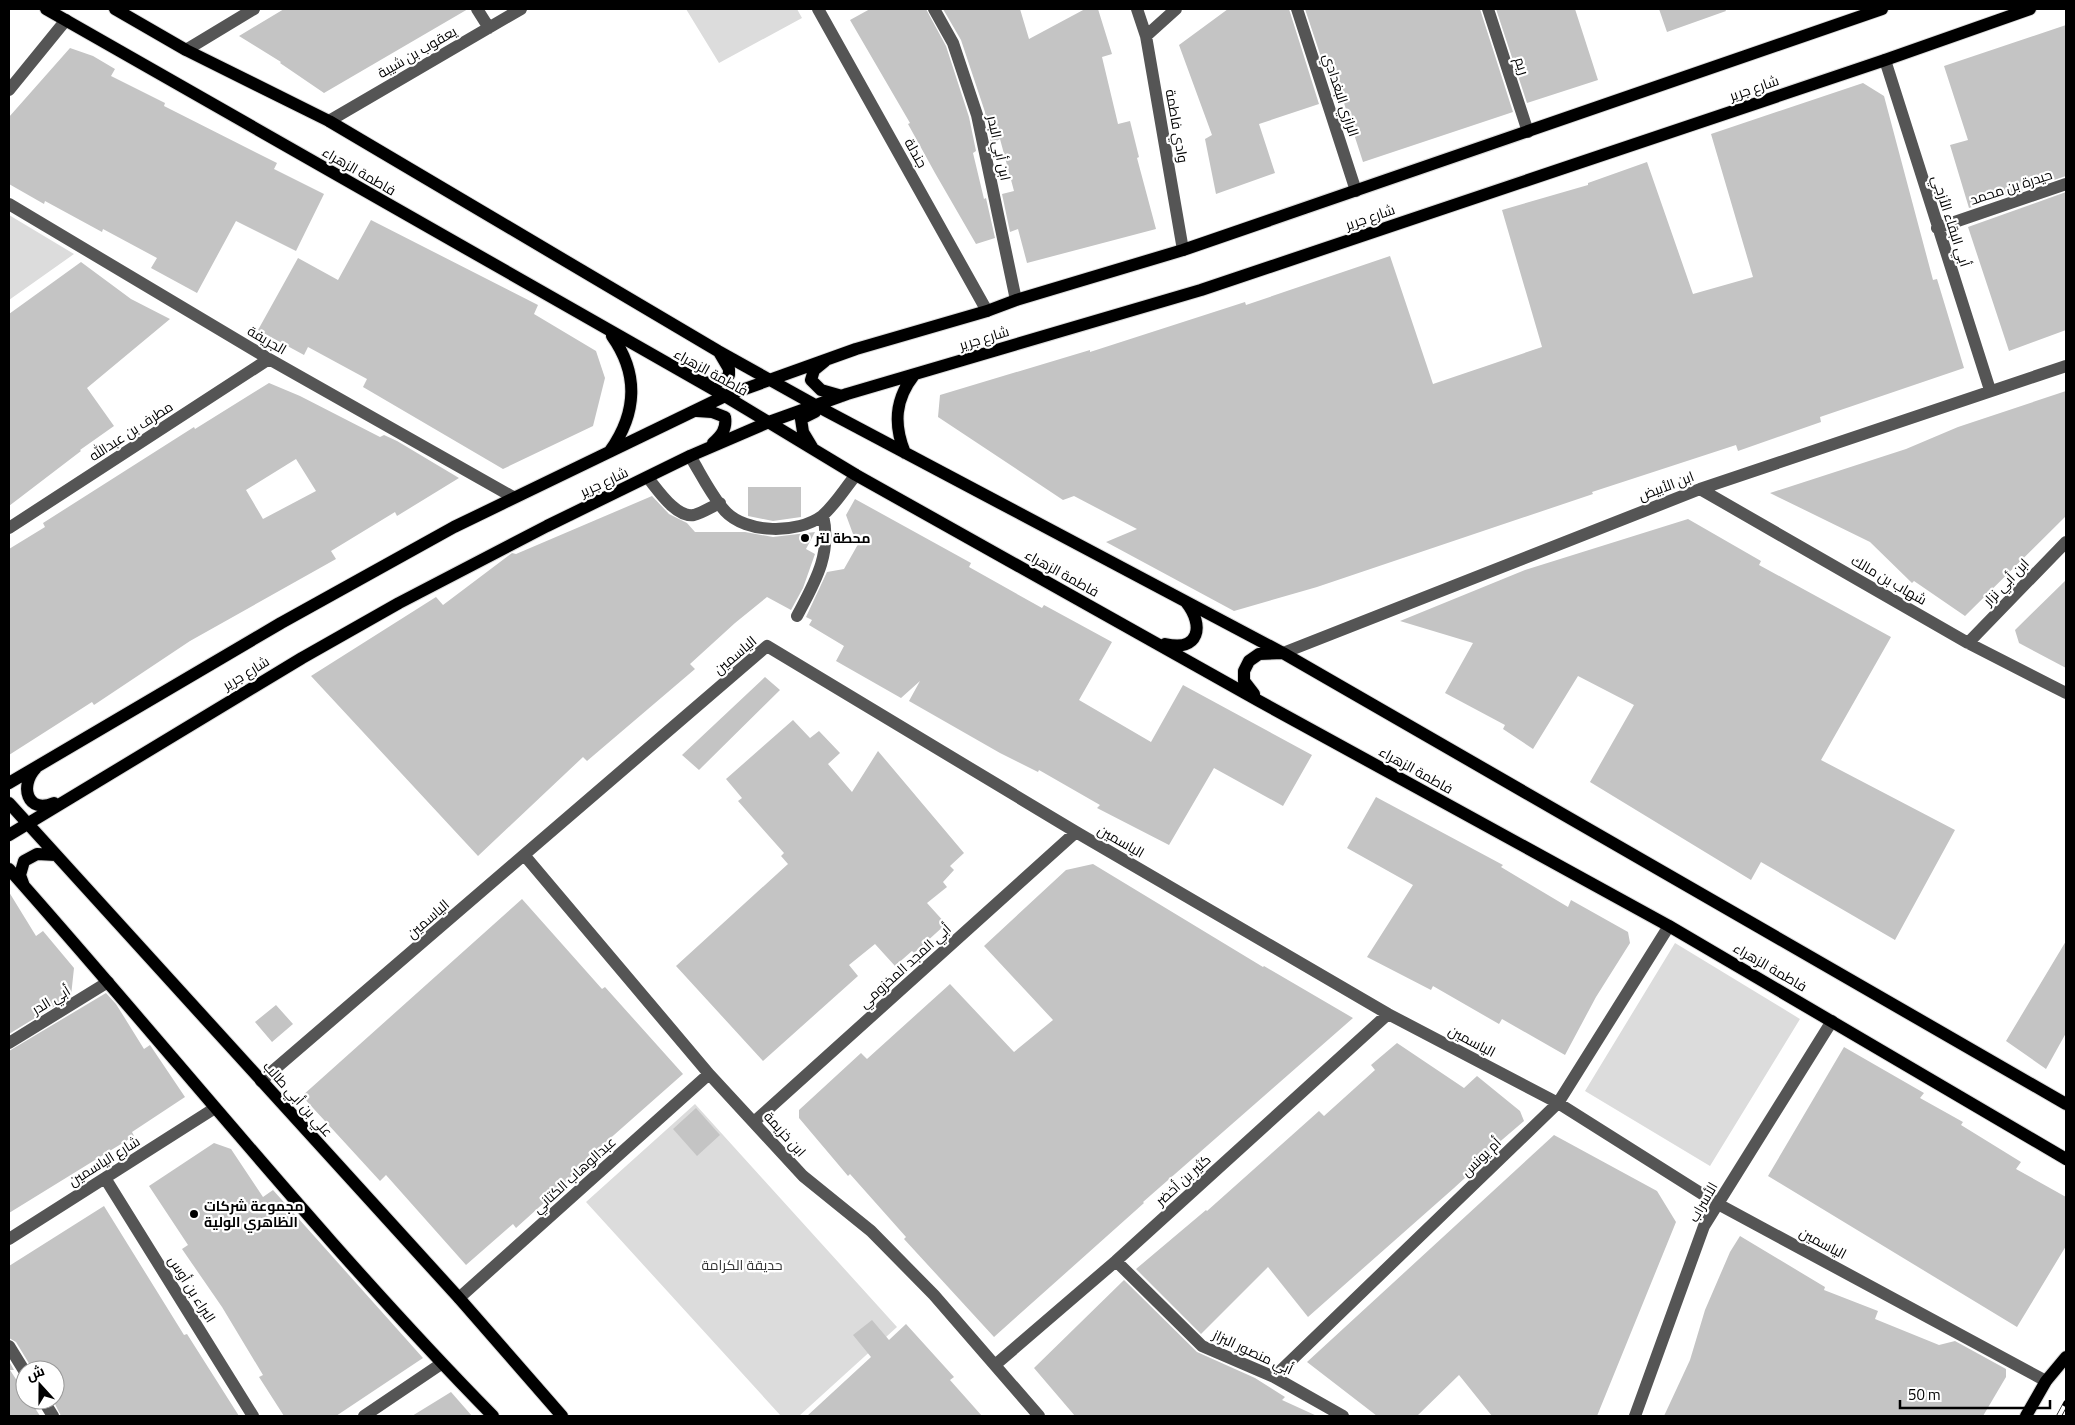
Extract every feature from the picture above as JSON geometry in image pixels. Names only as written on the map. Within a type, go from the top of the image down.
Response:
[{"type":"main road","name":"فاطمة الزهراء","points":[[46,9],[609,332],[725,396],[856,475],[1259,701],[1670,926],[2066,1159]]},
{"type":"main road","points":[[116,9],[186,50],[329,121],[718,351],[815,405],[1284,653],[2066,1104]]},
{"type":"main road","name":"شارع جرير","points":[[9,783],[297,614],[513,496],[610,452],[725,396],[840,354],[987,311],[1016,300],[1183,250],[1528,132],[1862,12],[1882,9]]},
{"type":"main road","name":"شارع جرير","points":[[9,835],[67,798],[398,603],[497,550],[690,456],[768,422],[842,396],[1201,290],[1885,60],[2030,9]]},
{"type":"main road","points":[[609,332],[620,347],[628,364],[632,382],[632,401],[628,420],[610,452]]},
{"type":"main road","points":[[697,381],[712,383],[721,381],[729,375],[729,369],[718,351]]},
{"type":"main road","points":[[840,354],[820,364],[814,370],[811,380],[821,390],[842,396]]},
{"type":"main road","points":[[905,452],[900,440],[897,412],[906,386],[914,375]]},
{"type":"main road","points":[[694,411],[712,412],[725,417],[725,427],[722,436],[707,448]]},
{"type":"main road","points":[[813,449],[803,432],[801,418],[809,413],[818,412],[840,418]]},
{"type":"main road","points":[[1155,642],[1178,647],[1191,642],[1196,636],[1198,627],[1194,611],[1186,601]]},
{"type":"main road","points":[[1259,701],[1244,681],[1244,671],[1249,661],[1259,654],[1284,653]]},
{"type":"main road","points":[[44,761],[30,775],[27,781],[26,787],[30,800],[43,807],[67,798]]},
{"type":"main road","name":"علي بن أبي طالب","points":[[9,803],[459,1298],[562,1416]]},
{"type":"main road","points":[[25,887],[20,875],[24,861],[36,854],[56,855]]},
{"type":"main road","points":[[9,869],[215,1108],[441,1364],[493,1416]]},
{"type":"main road","points":[[2026,1416],[2046,1381],[2066,1357]]},
{"type":"street","points":[[186,50],[254,9]]},
{"type":"street","points":[[477,9],[489,28]]},
{"type":"street","name":"يعقوب بن شيبة","points":[[329,121],[521,9]]},
{"type":"street","name":"جندلة","points":[[818,9],[987,311]]},
{"type":"street","name":"ابن أبي البدر","points":[[934,9],[953,43],[977,115],[1016,300]]},
{"type":"street","name":"وادي فاطمة","points":[[1137,9],[1146,36],[1183,250]]},
{"type":"street","points":[[1146,36],[1176,9]]},
{"type":"street","name":"الرازي البغدادي","points":[[1297,9],[1356,191]]},
{"type":"street","name":"ريم","points":[[1488,9],[1528,132]]},
{"type":"street","points":[[9,90],[66,20]]},
{"type":"street","name":"أبي البقاء الأزجي","points":[[1885,60],[1990,390]]},
{"type":"street","name":"حيدرة بن محمد","points":[[1937,228],[2066,184]]},
{"type":"street","name":"الجريفة","points":[[9,204],[269,359],[513,496]]},
{"type":"street","name":"مطرف بن عبدالله","points":[[9,528],[269,359]]},
{"type":"street","name":"ابن الأبيض","points":[[1284,653],[1700,489],[2066,366]]},
{"type":"street","points":[[690,456],[720,503],[734,518],[744,523],[766,527],[796,527],[823,515],[856,475]]},
{"type":"street","points":[[648,478],[677,510],[687,515],[697,514],[720,503]]},
{"type":"street","name":"شهاب بن مالك","points":[[1700,489],[1968,643],[2066,693]]},
{"type":"street","points":[[797,616],[823,564],[827,540],[823,515]]},
{"type":"street","name":"ابن أبي نزار","points":[[1968,643],[2066,542]]},
{"type":"street","name":"الياسمين","points":[[262,1081],[768,646],[1076,832],[1388,1014],[1558,1103],[1718,1204],[2046,1381]]},
{"type":"street","name":"أبي المجد المخزومي","points":[[754,1122],[1076,832]]},
{"type":"street","name":"ابن خزيمة","points":[[525,856],[709,1074],[802,1176],[871,1231],[934,1295],[1039,1416]]},
{"type":"street","name":"أم يونس","points":[[1274,1378],[1558,1103],[1670,926]]},
{"type":"street","name":"أبي الدر","points":[[9,1043],[108,982]]},
{"type":"street","name":"كثير بن أخضر","points":[[996,1365],[1116,1260],[1388,1014]]},
{"type":"street","name":"الأسراب","points":[[1635,1416],[1704,1226],[1832,1021]]},
{"type":"street","name":"عبدالوهاب الكتاني","points":[[459,1298],[709,1074]]},
{"type":"street","name":"شارع الياسمين","points":[[9,1239],[215,1108]]},
{"type":"street","name":"البراء بن أوس","points":[[106,1178],[254,1416]]},
{"type":"street","name":"أبي منصور البزاز","points":[[1116,1260],[1202,1346],[1274,1378],[1343,1416]]},
{"type":"street","points":[[9,1346],[18,1360]]},
{"type":"street","points":[[364,1416],[441,1364]]},
{"type":"green space","points":[[686,9],[797,9],[802,18],[719,63]]},
{"type":"green space","points":[[9,215],[74,254],[9,300]]},
{"type":"green space","points":[[1675,943],[1800,1019],[1710,1166],[1585,1091]]},
{"type":"green space","name":"حديقة الكرامة","points":[[695,1104],[897,1327],[799,1416],[781,1416],[586,1202]]},
{"type":"building","points":[[284,9],[468,9],[324,93],[281,62],[239,36]]},
{"type":"building","points":[[870,9],[926,9],[946,46],[969,117],[976,151],[973,153],[995,238],[976,244],[908,124],[910,123],[850,20]]},
{"type":"building","points":[[943,9],[1020,9],[1029,39],[1085,9],[1098,9],[1112,54],[1102,57],[1118,124],[1130,121],[1139,157],[1137,158],[1156,229],[1027,263],[1018,229],[1010,232],[1002,194],[1014,191],[1000,139],[991,144],[985,112],[961,40]]},
{"type":"building","points":[[1228,9],[1289,9],[1319,104],[1259,124],[1275,173],[1216,194],[1205,139],[1212,135],[1179,45]]},
{"type":"building","points":[[1305,9],[1480,9],[1513,112],[1363,162],[1342,97],[1335,99]]},
{"type":"building","points":[[1496,9],[1575,9],[1598,80],[1527,103]]},
{"type":"building","points":[[1659,9],[1725,9],[1726,11],[1667,32]]},
{"type":"building","points":[[2066,25],[2066,176],[1969,208],[1950,145],[1968,140],[1944,66]]},
{"type":"building","points":[[70,48],[93,56],[115,69],[111,76],[165,103],[164,106],[277,163],[274,169],[324,194],[296,251],[236,221],[197,293],[151,268],[157,258],[103,229],[102,232],[45,201],[44,204],[9,184],[9,117]]},
{"type":"building","points":[[1863,83],[1884,96],[1933,280],[1937,279],[1964,368],[1820,417],[1821,422],[1738,451],[1736,445],[1592,492],[1593,494],[1317,587],[1234,611],[1106,542],[1137,529],[1074,496],[1063,500],[938,417],[940,395],[1090,350],[1090,352],[1245,302],[1246,305],[1390,256],[1433,384],[1542,347],[1502,210],[1588,185],[1588,183],[1647,162],[1693,294],[1753,277],[1711,134]]},
{"type":"building","points":[[2066,192],[2066,330],[2009,351],[1968,227]]},
{"type":"building","points":[[371,220],[538,305],[534,314],[596,351],[605,378],[593,426],[503,469],[363,387],[367,379],[308,347],[304,355],[258,330],[298,258],[338,280]]},
{"type":"building","points":[[81,262],[131,299],[170,319],[87,388],[114,426],[80,450],[9,506],[9,314]]},
{"type":"building","points":[[269,383],[300,396],[380,437],[384,435],[397,441],[459,478],[397,516],[395,512],[331,551],[336,559],[190,641],[94,705],[92,702],[9,755],[9,549],[45,527],[43,523],[194,427],[195,429]],"holes":[[[296,459],[316,491],[263,519],[246,490]]]},
{"type":"building","points":[[2066,391],[2066,516],[1965,616],[1914,581],[1912,583],[1870,542],[1770,493],[1906,449],[1958,427]]},
{"type":"building","points":[[748,487],[801,487],[801,517],[773,521],[748,516]]},
{"type":"building","points":[[652,496],[669,514],[687,523],[695,532],[745,532],[773,537],[815,532],[806,549],[815,554],[803,588],[791,610],[767,597],[735,623],[690,664],[695,669],[587,761],[583,757],[478,856],[311,676],[436,597],[443,605],[512,553],[516,554]]},
{"type":"building","points":[[855,499],[971,563],[969,567],[1042,608],[1044,605],[1112,642],[1079,700],[1151,742],[1183,685],[1312,755],[1283,806],[1214,768],[1169,845],[1097,808],[1100,805],[1039,770],[1038,772],[1000,753],[909,701],[920,681],[901,698],[836,661],[844,646],[809,625],[812,620],[806,617],[827,572],[844,569],[861,539],[853,534],[846,515]]},
{"type":"building","points":[[1688,519],[1761,561],[1759,565],[1891,637],[1821,760],[1955,830],[1895,940],[1761,862],[1751,880],[1590,782],[1634,705],[1578,676],[1533,749],[1503,729],[1505,725],[1445,693],[1473,643],[1400,621],[1525,570]]},
{"type":"building","points":[[2066,580],[2066,668],[2019,643],[2015,630]]},
{"type":"building","points":[[765,677],[780,690],[699,770],[682,755]]},
{"type":"building","points":[[793,720],[810,738],[819,731],[840,753],[828,764],[852,792],[878,751],[964,853],[950,866],[954,870],[943,882],[947,887],[927,903],[946,924],[914,953],[912,951],[895,966],[875,944],[849,965],[858,976],[763,1061],[676,966],[788,864],[781,856],[784,853],[738,801],[742,798],[726,779]]},
{"type":"building","points":[[1376,797],[1503,865],[1501,867],[1568,907],[1571,900],[1628,932],[1630,943],[1596,997],[1565,1055],[1502,1019],[1499,1024],[1433,986],[1431,990],[1367,957],[1413,885],[1347,848]]},
{"type":"building","points":[[1093,864],[1263,967],[1353,1018],[1143,1202],[994,1337],[904,1239],[906,1237],[850,1174],[848,1176],[799,1118],[799,1110],[861,1053],[867,1059],[950,984],[1014,1052],[1053,1020],[984,946],[1066,870]]},
{"type":"building","points":[[9,892],[36,936],[43,931],[74,968],[71,996],[9,1034]]},
{"type":"building","points":[[522,899],[602,989],[605,987],[683,1074],[597,1150],[557,1191],[516,1228],[513,1224],[466,1265],[386,1175],[380,1181],[302,1096]]},
{"type":"building","points":[[2066,941],[2066,1033],[2046,1069],[2006,1041]]},
{"type":"building","points":[[106,993],[116,1004],[144,1049],[150,1045],[185,1097],[132,1132],[134,1136],[9,1213],[9,1051]]},
{"type":"building","points":[[276,1005],[293,1024],[272,1042],[255,1022]]},
{"type":"building","points":[[1397,1043],[1464,1088],[1477,1076],[1520,1111],[1524,1121],[1475,1163],[1478,1166],[1454,1188],[1308,1317],[1268,1267],[1201,1334],[1136,1269],[1207,1211],[1319,1111],[1324,1116],[1375,1070],[1371,1065]]},
{"type":"building","points":[[1844,1047],[1924,1093],[1920,1098],[1963,1122],[1961,1125],[2021,1162],[2016,1169],[2066,1197],[2066,1246],[2017,1327],[1768,1176]]},
{"type":"building","points":[[696,1108],[720,1135],[697,1156],[673,1129]]},
{"type":"building","points":[[1554,1135],[1657,1191],[1676,1222],[1597,1416],[1492,1416],[1459,1375],[1417,1416],[1377,1416],[1307,1362]]},
{"type":"building","points":[[214,1143],[231,1149],[263,1197],[273,1190],[423,1358],[336,1416],[284,1416],[259,1377],[263,1375],[222,1307],[182,1249],[188,1245],[149,1186]]},
{"type":"building","points":[[104,1206],[184,1335],[187,1334],[239,1416],[61,1416],[58,1410],[65,1410],[65,1360],[27,1360],[16,1342],[9,1338],[9,1266]]},
{"type":"building","points":[[1740,1236],[1825,1287],[1824,1290],[1878,1311],[1875,1319],[1939,1345],[1955,1341],[2006,1369],[2006,1377],[1983,1416],[1664,1416],[1690,1360],[1705,1310],[1730,1252]]},
{"type":"building","points":[[1124,1280],[1197,1352],[1255,1378],[1285,1397],[1282,1400],[1317,1416],[1075,1416],[1034,1368]]},
{"type":"building","points":[[872,1320],[889,1340],[906,1324],[954,1377],[950,1380],[982,1416],[807,1416],[871,1357],[853,1335]]},
{"type":"building","points":[[9,1361],[14,1370],[10,1370],[15,1378],[15,1410],[36,1410],[40,1416],[9,1416]]},
{"type":"building","points":[[451,1392],[472,1416],[412,1416]]},
{"type":"railway","points":[[2059,1416],[2066,1403]]},
{"type":"place","name":"محطة لتر","points":[[805,538]]},
{"type":"place","name":"مجموعة شركات الظاهري الولية","points":[[194,1214]]}]
